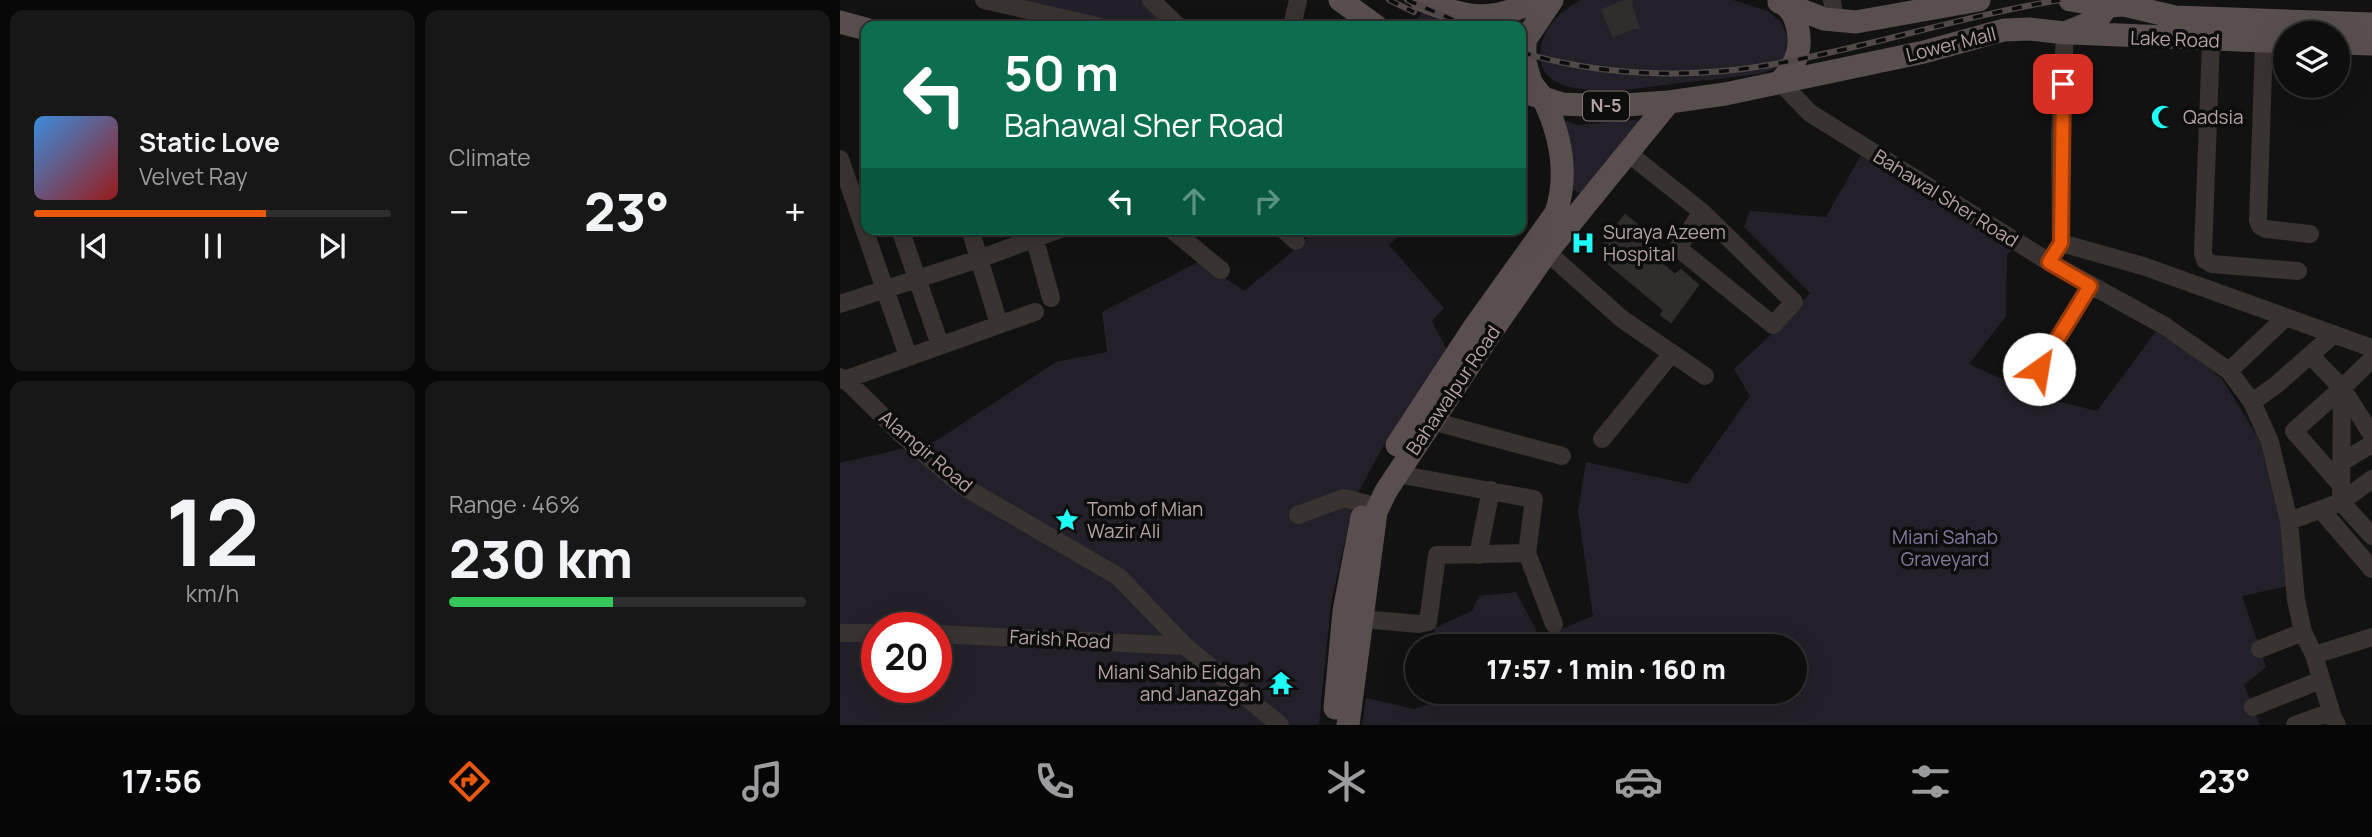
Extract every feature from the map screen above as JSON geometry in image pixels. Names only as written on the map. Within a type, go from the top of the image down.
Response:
[{"type":"main road","points":[[1340,0],[1369,21]]},
{"type":"main road","points":[[1421,0],[1444,9],[1483,17],[1497,16],[1539,0]]},
{"type":"main road","name":"Bahawalpur Road","points":[[1526,39],[1552,0]]},
{"type":"main road","name":"Lower Mall","points":[[1841,14],[1979,0]]},
{"type":"main road","points":[[2070,0],[2124,5],[2175,17],[2372,24]]},
{"type":"main road","points":[[1779,2],[1841,14]]},
{"type":"main road","points":[[1779,2],[1796,23],[1799,46],[1792,67],[1780,82]]},
{"type":"main road","points":[[2065,33],[2096,20],[2110,3]]},
{"type":"main road","points":[[840,22],[861,28]]},
{"type":"main road","name":"Lower Mall","points":[[1780,82],[1924,52],[2004,30],[2029,29],[2065,33]]},
{"type":"main road","name":"Lake Road","points":[[2065,33],[2273,42]]},
{"type":"main road","points":[[2350,43],[2372,44]]},
{"type":"main road","name":"Bahawalpur Road","points":[[1334,725],[1348,588],[1367,503],[1386,461],[1473,329],[1556,213],[1562,192],[1561,147],[1552,116],[1532,95],[1526,56]]},
{"type":"main road","name":"N-5","points":[[1532,95],[1576,106],[1669,103],[1780,82]]},
{"type":"main road","name":"Bahawalpur Road","points":[[1348,725],[1376,512],[1396,474],[1547,251],[1669,103]]},
{"type":"street","points":[[984,0],[1075,21]]},
{"type":"street","points":[[1151,0],[1173,21]]},
{"type":"street","points":[[1293,21],[1298,0]]},
{"type":"street","points":[[2049,262],[2061,243],[2060,136],[2065,33]]},
{"type":"street","points":[[2211,41],[2203,253],[2205,260],[2212,264],[2298,271]]},
{"type":"street","points":[[2273,63],[2258,220],[2260,226],[2266,229],[2310,234]]},
{"type":"street","name":"Bahawal Sher Road","points":[[1780,82],[1810,113],[2049,262],[2165,326],[2229,372],[2252,402],[2270,442],[2290,521],[2296,600],[2303,632],[2314,656],[2334,718]]},
{"type":"street","points":[[1628,153],[1702,212],[1794,302],[1773,325],[1678,248],[1702,212]]},
{"type":"street","points":[[840,159],[846,192],[861,229]]},
{"type":"street","points":[[863,235],[908,356]]},
{"type":"street","points":[[903,235],[940,345]]},
{"type":"street","points":[[972,235],[999,324]]},
{"type":"street","points":[[840,304],[979,259],[1031,235]]},
{"type":"street","points":[[1033,235],[1051,298]]},
{"type":"street","points":[[1178,235],[1221,270]]},
{"type":"street","points":[[2061,243],[2143,266],[2372,348]]},
{"type":"street","points":[[1547,251],[1622,319],[1705,376]]},
{"type":"street","points":[[2026,390],[2090,286]]},
{"type":"street","points":[[842,379],[1035,312]]},
{"type":"street","points":[[2229,372],[2286,317]]},
{"type":"street","points":[[2252,402],[2276,386],[2334,334]]},
{"type":"street","points":[[1602,439],[1672,353]]},
{"type":"street","points":[[2311,356],[2342,388],[2372,434]]},
{"type":"street","points":[[2372,359],[2294,431],[2372,536]]},
{"type":"street","name":"Alamgir Road","points":[[842,379],[961,485],[1119,576],[1185,646],[1280,725]]},
{"type":"street","points":[[2341,493],[2342,388]]},
{"type":"street","points":[[1432,421],[1562,456]]},
{"type":"street","points":[[2342,462],[2372,444]]},
{"type":"street","points":[[1396,474],[1534,499],[1527,553],[1554,624]]},
{"type":"street","points":[[2290,521],[2322,511],[2341,493],[2372,479]]},
{"type":"street","points":[[1478,555],[1491,490]]},
{"type":"street","points":[[1298,515],[1344,498],[1367,503]]},
{"type":"street","points":[[2322,511],[2372,569]]},
{"type":"street","points":[[1362,619],[1419,624],[1428,622],[1437,555],[1527,553]]},
{"type":"street","points":[[2260,649],[2303,632]]},
{"type":"street","points":[[840,633],[861,633]]},
{"type":"street","name":"Farish Road","points":[[952,635],[1185,646]]},
{"type":"street","points":[[2314,656],[2372,637]]},
{"type":"street","points":[[2253,707],[2321,680]]},
{"type":"street","points":[[2295,725],[2334,718]]},
{"type":"green space","points":[[1010,0],[1151,0],[1173,21],[1081,21]]},
{"type":"green space","points":[[1581,0],[1733,0],[1768,11],[1780,21],[1790,41],[1787,57],[1781,65],[1764,73],[1618,90],[1571,87],[1553,80],[1542,67],[1541,47],[1546,32],[1555,19]]},
{"type":"green space","points":[[1426,7],[1469,21],[1416,21]]},
{"type":"green space","points":[[1560,119],[1577,125],[1636,120],[1642,123],[1581,194],[1569,187]]},
{"type":"green space","name":"Miani Sahab Graveyard","points":[[1865,148],[2022,245],[2007,254],[2006,316],[1969,364],[2041,397],[2097,411],[2159,327],[2222,379],[2262,444],[2297,584],[2242,596],[2266,667],[2244,685],[2260,725],[1362,725],[1366,698],[1414,709],[1430,704],[1807,704],[1807,634],[1550,634],[1593,616],[1578,511],[1586,462],[1688,484],[1750,396],[1734,369],[1776,330],[1810,293],[1744,227],[1750,211],[1826,217]]},
{"type":"green space","points":[[1308,235],[1399,235],[1389,245],[1444,308],[1432,321],[1447,350],[1385,443],[1354,500],[1331,604],[1319,725],[840,725],[840,463],[936,441],[1056,362],[1107,352],[1102,312],[1200,261],[1244,291],[1304,242]]},
{"type":"green space","name":"Miani Sahab Graveyard","points":[[1516,592],[1538,634],[1435,634],[1434,628],[1472,611],[1479,596]]},
{"type":"building","points":[[1632,0],[1631,6],[1639,28],[1613,36],[1602,10]]},
{"type":"building","points":[[1625,215],[1654,238],[1645,249],[1675,275],[1681,270],[1698,285],[1671,322],[1661,315],[1664,310],[1603,259],[1602,250],[1606,241]]},
{"type":"railway","points":[[1389,0],[1414,12]]},
{"type":"railway","points":[[1407,0],[1456,21]]},
{"type":"railway","points":[[1526,53],[1581,66],[1644,73],[1738,69],[1806,58],[2060,0]]},
{"type":"place","name":"Qadsia","points":[[2163,117]]},
{"type":"place","name":"Suraya Azeem Hospital","points":[[1583,243]]},
{"type":"place","name":"Tomb of Mian Wazir Ali","points":[[1067,520]]},
{"type":"place","name":"Miani Sahib Eidgah and Janazgah","points":[[1281,683]]},
{"type":"route","points":[[2039,369],[2090,286],[2049,262],[2061,243],[2060,136],[2063,84]]}]
